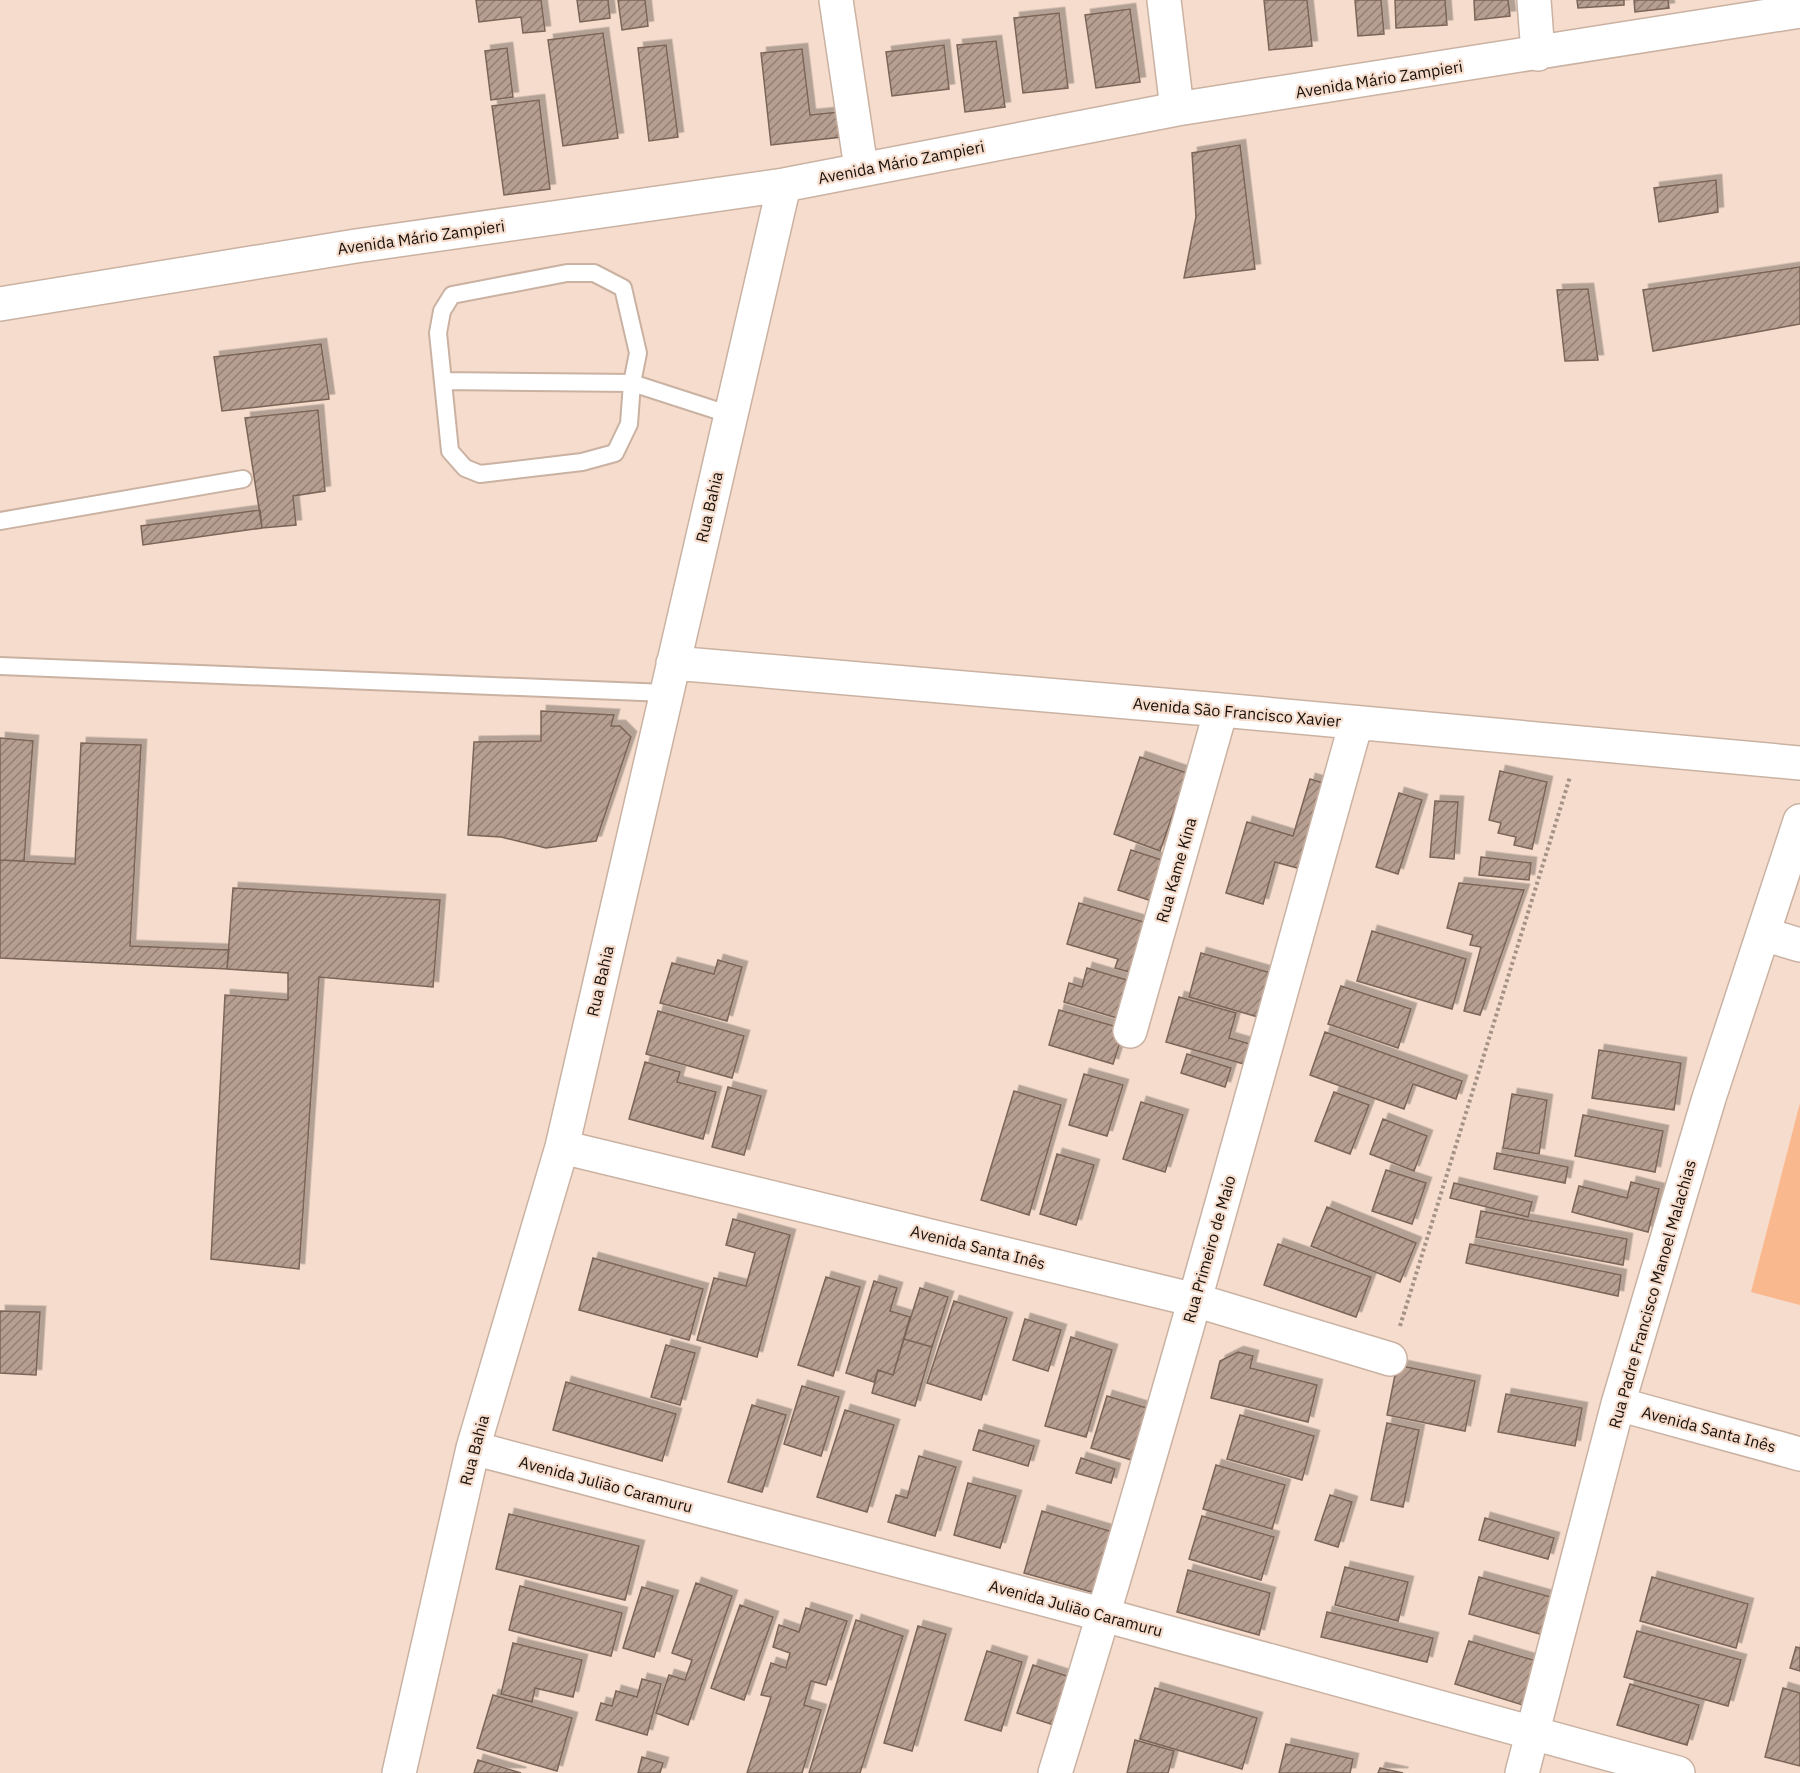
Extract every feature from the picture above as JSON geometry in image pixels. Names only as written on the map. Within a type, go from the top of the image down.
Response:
[{"type":"street","points":[[836,0],[861,168]]},
{"type":"street","points":[[1164,0],[1177,109]]},
{"type":"street","points":[[1534,0],[1538,54]]},
{"type":"street","name":"Avenida Mário Zampieri","points":[[0,304],[356,246],[784,185],[861,168],[1177,109],[1800,11]]},
{"type":"street","name":"Rua Bahia","points":[[399,1773],[473,1448],[562,1147],[784,185]]},
{"type":"street","name":"Avenida São Francisco Xavier","points":[[670,678],[1221,710],[1800,763]]},
{"type":"street","name":"Rua Kame Kina","points":[[1130,1031],[1221,710]]},
{"type":"street","name":"Rua Primeiro de Maio","points":[[1055,1773],[1104,1616],[1195,1300],[1356,723]]},
{"type":"street","name":"Rua Padre Francisco Manoel Malachias","points":[[1522,1773],[1618,1404],[1710,1098],[1800,821]]},
{"type":"street","points":[[1763,934],[1800,945]]},
{"type":"street","name":"Avenida Santa Inês","points":[[562,1147],[1195,1300],[1390,1359]]},
{"type":"street","name":"Avenida Santa Inês","points":[[1618,1404],[1800,1454]]},
{"type":"street","name":"Avenida Julião Caramuru","points":[[473,1448],[1104,1616],[1678,1773]]},
{"type":"lane","points":[[567,273],[594,273],[623,288],[638,352],[632,383],[629,424],[615,453],[582,462],[480,474],[465,468],[450,451],[438,333],[442,311],[452,295],[567,273]]},
{"type":"lane","points":[[443,381],[632,383],[731,415]]},
{"type":"lane","points":[[0,522],[243,479]]},
{"type":"lane","points":[[0,666],[670,678]]},
{"type":"path","points":[[1390,1359],[1581,742]]},
{"type":"shaded area","points":[[1800,1103],[1800,1305],[1751,1292]]},
{"type":"building","points":[[476,0],[541,0],[545,31],[523,33],[521,17],[479,22]]},
{"type":"building","points":[[577,0],[608,0],[610,18],[580,22]]},
{"type":"building","points":[[618,0],[645,0],[648,26],[622,30]]},
{"type":"building","points":[[1264,0],[1307,0],[1312,46],[1269,50]]},
{"type":"building","points":[[1355,0],[1381,0],[1384,34],[1358,36]]},
{"type":"building","points":[[1395,0],[1445,0],[1447,25],[1396,28]]},
{"type":"building","points":[[1474,0],[1508,0],[1510,16],[1475,20]]},
{"type":"building","points":[[1577,0],[1624,0],[1624,5],[1578,8]]},
{"type":"building","points":[[1634,0],[1668,0],[1669,8],[1635,12]]},
{"type":"building","points":[[1130,9],[1140,82],[1096,88],[1085,15]]},
{"type":"building","points":[[1059,13],[1068,88],[1023,93],[1014,18]]},
{"type":"building","points":[[603,33],[618,138],[563,146],[548,40]]},
{"type":"building","points":[[996,41],[1005,107],[965,112],[957,45]]},
{"type":"building","points":[[666,45],[678,137],[649,141],[638,48]]},
{"type":"building","points":[[944,45],[949,89],[892,96],[886,52]]},
{"type":"building","points":[[507,48],[513,97],[491,100],[485,51]]},
{"type":"building","points":[[802,49],[810,115],[839,112],[842,137],[771,145],[761,53]]},
{"type":"building","points":[[539,100],[550,189],[504,195],[492,106]]},
{"type":"building","points":[[1240,145],[1255,269],[1184,278],[1196,217],[1192,153]]},
{"type":"building","points":[[1716,180],[1718,212],[1659,222],[1654,188]]},
{"type":"building","points":[[1800,267],[1800,324],[1653,351],[1643,290]]},
{"type":"building","points":[[1588,289],[1598,360],[1565,361],[1557,290]]},
{"type":"building","points":[[321,344],[329,399],[222,411],[214,357]]},
{"type":"building","points":[[318,410],[325,491],[293,496],[296,525],[262,528],[245,418]]},
{"type":"building","points":[[260,510],[262,528],[143,545],[141,526]]},
{"type":"building","points":[[541,711],[614,715],[611,726],[620,726],[631,737],[596,841],[546,848],[501,837],[468,835],[474,742],[541,741]]},
{"type":"building","points":[[0,738],[33,741],[24,861],[0,860]]},
{"type":"building","points":[[81,743],[141,745],[130,946],[229,950],[227,969],[0,958],[0,860],[75,864]]},
{"type":"building","points":[[1140,757],[1187,773],[1160,851],[1114,834]]},
{"type":"building","points":[[1500,771],[1547,782],[1532,849],[1514,845],[1516,837],[1498,833],[1501,823],[1489,820]]},
{"type":"building","points":[[1310,779],[1330,785],[1305,870],[1275,862],[1263,904],[1226,893],[1247,822],[1293,836]]},
{"type":"building","points":[[1399,793],[1422,800],[1398,874],[1376,867]]},
{"type":"building","points":[[1435,801],[1458,802],[1454,859],[1430,857]]},
{"type":"building","points":[[1131,850],[1171,863],[1158,903],[1118,890]]},
{"type":"building","points":[[1481,857],[1531,863],[1529,880],[1479,875]]},
{"type":"building","points":[[1459,883],[1524,890],[1480,1015],[1464,1011],[1481,947],[1470,945],[1473,935],[1447,928]]},
{"type":"building","points":[[233,888],[440,900],[433,987],[319,977],[299,1269],[211,1259],[225,995],[288,1000],[288,973],[227,969]]},
{"type":"building","points":[[1079,903],[1154,925],[1140,975],[1115,968],[1118,959],[1067,944]]},
{"type":"building","points":[[1372,931],[1466,959],[1452,1009],[1357,981]]},
{"type":"building","points":[[1201,953],[1271,973],[1258,1017],[1189,997]]},
{"type":"building","points":[[718,960],[742,967],[727,1021],[660,1003],[672,963],[714,974]]},
{"type":"building","points":[[1087,968],[1127,980],[1117,1018],[1064,1002],[1069,983],[1082,987]]},
{"type":"building","points":[[1341,986],[1411,1009],[1398,1048],[1328,1024]]},
{"type":"building","points":[[1179,997],[1236,1013],[1229,1038],[1257,1046],[1251,1066],[1166,1042]]},
{"type":"building","points":[[1059,1010],[1124,1029],[1113,1064],[1049,1045]]},
{"type":"building","points":[[658,1011],[744,1036],[732,1078],[646,1054]]},
{"type":"building","points":[[1325,1032],[1462,1081],[1456,1099],[1413,1084],[1404,1109],[1310,1075]]},
{"type":"building","points":[[1599,1050],[1681,1063],[1674,1110],[1592,1098]]},
{"type":"building","points":[[1187,1054],[1231,1068],[1225,1087],[1181,1073]]},
{"type":"building","points":[[645,1062],[680,1072],[677,1082],[716,1092],[703,1139],[629,1119]]},
{"type":"building","points":[[1084,1074],[1123,1085],[1107,1136],[1069,1125]]},
{"type":"building","points":[[728,1087],[761,1096],[744,1155],[712,1147]]},
{"type":"building","points":[[1014,1091],[1061,1105],[1029,1215],[981,1200]]},
{"type":"building","points":[[1334,1092],[1369,1105],[1350,1154],[1315,1141]]},
{"type":"building","points":[[1512,1094],[1547,1100],[1539,1154],[1503,1148]]},
{"type":"building","points":[[1141,1102],[1183,1115],[1165,1172],[1123,1159]]},
{"type":"building","points":[[1583,1115],[1663,1131],[1655,1172],[1575,1156]]},
{"type":"building","points":[[1383,1119],[1427,1136],[1414,1171],[1370,1154]]},
{"type":"building","points":[[1497,1153],[1568,1167],[1565,1183],[1494,1169]]},
{"type":"building","points":[[1057,1154],[1094,1165],[1076,1225],[1040,1214]]},
{"type":"building","points":[[1386,1170],[1426,1183],[1412,1224],[1372,1211]]},
{"type":"building","points":[[1631,1182],[1659,1189],[1648,1232],[1572,1212],[1579,1186],[1627,1198]]},
{"type":"building","points":[[1454,1183],[1532,1202],[1528,1217],[1450,1198]]},
{"type":"building","points":[[1327,1207],[1416,1243],[1400,1282],[1311,1246]]},
{"type":"building","points":[[1481,1211],[1627,1239],[1623,1265],[1476,1237]]},
{"type":"building","points":[[733,1219],[790,1235],[757,1357],[697,1340],[714,1278],[746,1286],[755,1253],[726,1245]]},
{"type":"building","points":[[1278,1244],[1371,1277],[1356,1317],[1264,1285]]},
{"type":"building","points":[[1470,1244],[1621,1275],[1618,1296],[1466,1263]]},
{"type":"building","points":[[593,1258],[703,1289],[689,1340],[579,1310]]},
{"type":"building","points":[[826,1277],[860,1287],[833,1376],[798,1365]]},
{"type":"building","points":[[874,1281],[897,1288],[890,1311],[910,1317],[893,1375],[878,1370],[874,1382],[846,1373]]},
{"type":"building","points":[[920,1288],[948,1297],[932,1347],[904,1339]]},
{"type":"building","points":[[954,1301],[1007,1318],[981,1400],[927,1383]]},
{"type":"building","points":[[0,1311],[40,1312],[36,1375],[0,1373]]},
{"type":"building","points":[[1025,1319],[1061,1330],[1048,1371],[1013,1360]]},
{"type":"building","points":[[1071,1337],[1112,1350],[1086,1437],[1045,1426]]},
{"type":"building","points":[[904,1339],[932,1347],[915,1406],[872,1393],[878,1370],[893,1375]]},
{"type":"building","points":[[666,1345],[695,1353],[680,1405],[651,1397]]},
{"type":"building","points":[[1238,1352],[1253,1356],[1250,1368],[1317,1385],[1308,1422],[1211,1398],[1220,1361]]},
{"type":"building","points":[[1397,1365],[1475,1381],[1465,1431],[1387,1415]]},
{"type":"building","points":[[566,1382],[676,1414],[662,1461],[553,1430]]},
{"type":"building","points":[[802,1386],[839,1397],[821,1456],[784,1444]]},
{"type":"building","points":[[1506,1394],[1582,1408],[1575,1446],[1498,1432]]},
{"type":"building","points":[[1107,1396],[1150,1409],[1135,1461],[1091,1448]]},
{"type":"building","points":[[752,1405],[786,1415],[762,1492],[728,1482]]},
{"type":"building","points":[[845,1410],[894,1425],[867,1512],[817,1497]]},
{"type":"building","points":[[1240,1415],[1314,1436],[1302,1480],[1227,1459]]},
{"type":"building","points":[[1387,1423],[1419,1430],[1403,1507],[1371,1500]]},
{"type":"building","points":[[979,1430],[1034,1446],[1028,1466],[973,1450]]},
{"type":"building","points":[[919,1456],[956,1467],[935,1536],[888,1522],[896,1495],[907,1498]]},
{"type":"building","points":[[1081,1458],[1115,1469],[1111,1483],[1076,1473]]},
{"type":"building","points":[[1216,1465],[1285,1485],[1272,1529],[1203,1509]]},
{"type":"building","points":[[968,1483],[1016,1496],[1000,1548],[954,1535]]},
{"type":"building","points":[[1330,1495],[1352,1502],[1338,1547],[1315,1540]]},
{"type":"building","points":[[1042,1511],[1113,1532],[1095,1593],[1024,1573]]},
{"type":"building","points":[[509,1514],[639,1546],[625,1600],[496,1569]]},
{"type":"building","points":[[1202,1516],[1274,1537],[1261,1580],[1189,1559]]},
{"type":"building","points":[[1485,1518],[1554,1538],[1548,1559],[1479,1540]]},
{"type":"building","points":[[1345,1567],[1408,1582],[1398,1621],[1335,1605]]},
{"type":"building","points":[[1188,1570],[1270,1593],[1259,1635],[1177,1612]]},
{"type":"building","points":[[1479,1577],[1558,1599],[1547,1636],[1469,1614]]},
{"type":"building","points":[[1652,1577],[1748,1604],[1736,1648],[1640,1621]]},
{"type":"building","points":[[696,1583],[732,1596],[688,1725],[656,1713],[669,1675],[685,1680],[692,1660],[672,1653]]},
{"type":"building","points":[[520,1586],[622,1613],[611,1656],[509,1630]]},
{"type":"building","points":[[642,1587],[673,1596],[654,1657],[623,1648]]},
{"type":"building","points":[[740,1605],[773,1617],[744,1700],[711,1688]]},
{"type":"building","points":[[806,1608],[847,1621],[826,1685],[811,1681],[804,1705],[821,1710],[802,1773],[747,1773],[771,1697],[761,1695],[771,1663],[786,1668],[790,1653],[773,1647],[779,1625],[799,1632]]},
{"type":"building","points":[[1327,1612],[1433,1638],[1427,1662],[1321,1637]]},
{"type":"building","points":[[856,1620],[903,1636],[860,1773],[809,1773]]},
{"type":"building","points":[[918,1626],[946,1634],[912,1751],[884,1743]]},
{"type":"building","points":[[1637,1631],[1741,1660],[1728,1706],[1624,1677]]},
{"type":"building","points":[[1469,1641],[1543,1663],[1529,1707],[1455,1684]]},
{"type":"building","points":[[513,1643],[582,1660],[573,1697],[535,1688],[532,1702],[501,1694]]},
{"type":"building","points":[[1796,1647],[1800,1648],[1800,1671],[1790,1668]]},
{"type":"building","points":[[987,1651],[1022,1662],[1001,1731],[965,1720]]},
{"type":"building","points":[[1033,1665],[1073,1678],[1057,1726],[1017,1713]]},
{"type":"building","points":[[642,1679],[661,1684],[647,1735],[596,1720],[601,1703],[612,1706],[616,1691],[637,1697]]},
{"type":"building","points":[[1630,1684],[1699,1705],[1687,1745],[1617,1725]]},
{"type":"building","points":[[1155,1688],[1257,1718],[1242,1769],[1140,1739]]},
{"type":"building","points":[[1783,1688],[1800,1693],[1800,1766],[1765,1757]]},
{"type":"building","points":[[493,1695],[572,1718],[557,1771],[477,1748]]},
{"type":"building","points":[[1135,1740],[1174,1751],[1168,1773],[1127,1773]]},
{"type":"building","points":[[1286,1744],[1353,1759],[1350,1773],[1279,1773]]},
{"type":"building","points":[[642,1757],[663,1763],[660,1773],[638,1773]]},
{"type":"building","points":[[478,1760],[521,1773],[474,1773]]},
{"type":"building","points":[[1380,1768],[1403,1773],[1378,1773]]}]
